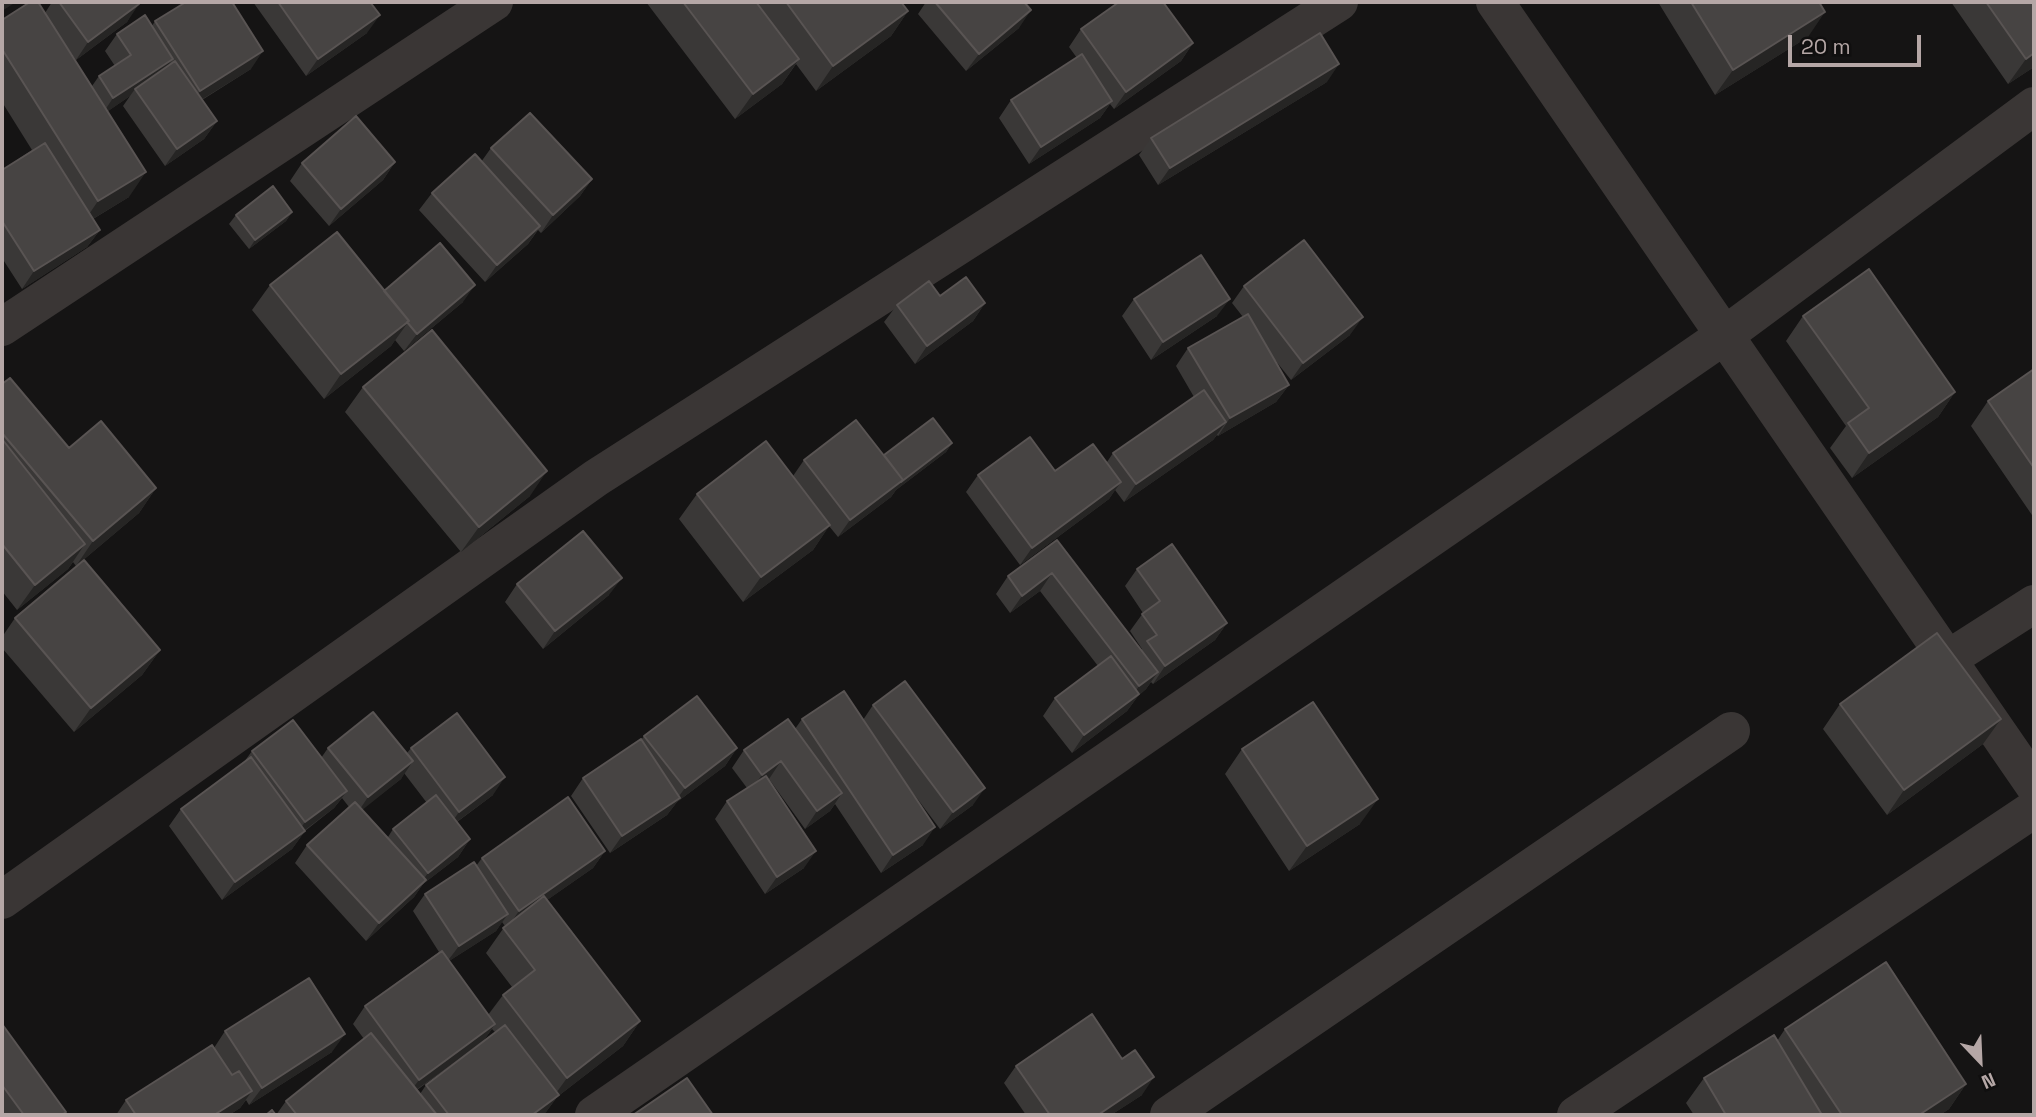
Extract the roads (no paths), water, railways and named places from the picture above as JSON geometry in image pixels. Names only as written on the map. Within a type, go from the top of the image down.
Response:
[{"type":"street","points":[[2,327],[494,2]]},
{"type":"street","points":[[2,900],[596,478],[1339,2]]},
{"type":"street","points":[[1509,7],[1725,335],[2034,785]]},
{"type":"street","points":[[594,1115],[1725,335],[2034,106]]},
{"type":"street","points":[[1948,659],[2034,604]]},
{"type":"street","points":[[1169,1115],[1731,731]]},
{"type":"street","points":[[1576,1115],[2034,809]]}]
